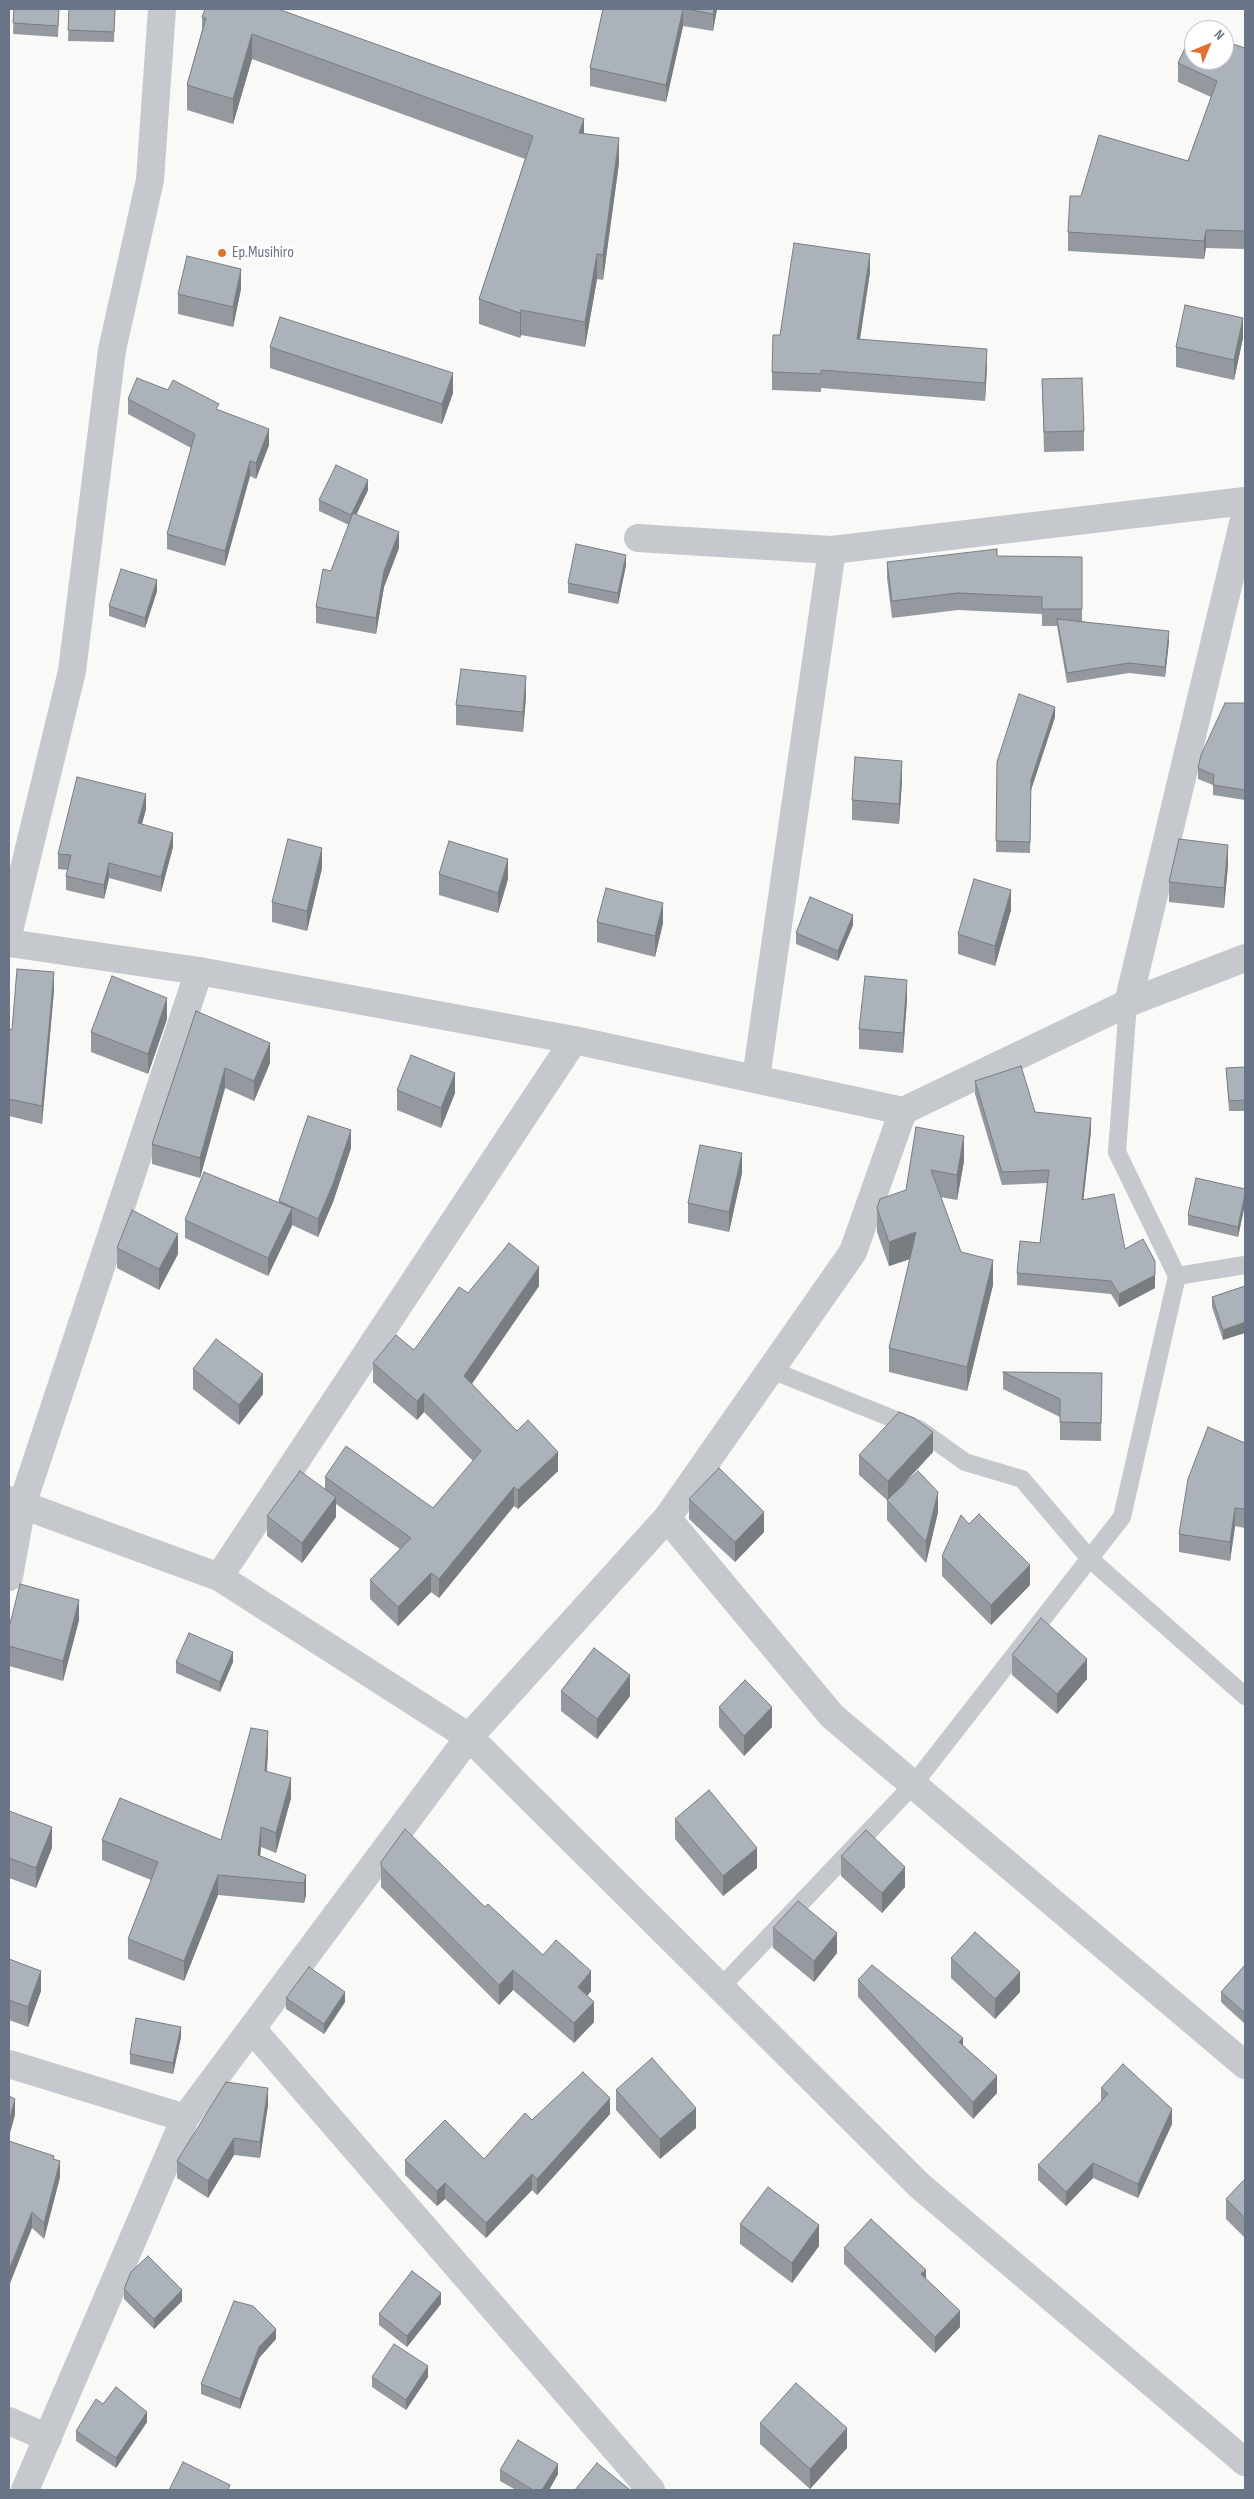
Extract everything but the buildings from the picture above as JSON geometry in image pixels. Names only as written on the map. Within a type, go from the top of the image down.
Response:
[{"type":"street","points":[[9,931],[72,671],[112,350],[150,180],[162,9]]},
{"type":"street","points":[[638,538],[832,550],[1245,501]]},
{"type":"street","points":[[1128,1003],[1245,515]]},
{"type":"street","points":[[756,1078],[832,550]]},
{"type":"street","points":[[9,943],[199,971],[574,1040],[903,1111],[1128,1003],[1245,958]]},
{"type":"street","points":[[9,1577],[15,1503],[199,971]]},
{"type":"street","points":[[218,1577],[574,1040]]},
{"type":"street","points":[[25,2490],[186,2118],[469,1737],[667,1518],[854,1252],[903,1111]]},
{"type":"street","points":[[15,1503],[218,1577],[469,1737],[920,2186],[1245,2462]]},
{"type":"street","points":[[667,1518],[832,1716],[1245,2065]]},
{"type":"street","points":[[252,2029],[651,2490]]},
{"type":"street","points":[[9,2064],[186,2118]]},
{"type":"street","points":[[9,2421],[48,2438]]},
{"type":"lane","points":[[720,1988],[913,1785],[1122,1517],[1177,1276],[1117,1152],[1128,1003]]},
{"type":"lane","points":[[1177,1276],[1245,1265]]},
{"type":"lane","points":[[771,1370],[919,1429],[965,1462],[1022,1479],[1090,1559],[1245,1696]]},
{"type":"place","name":"Ep.Musihiro","points":[[222,253]]}]
